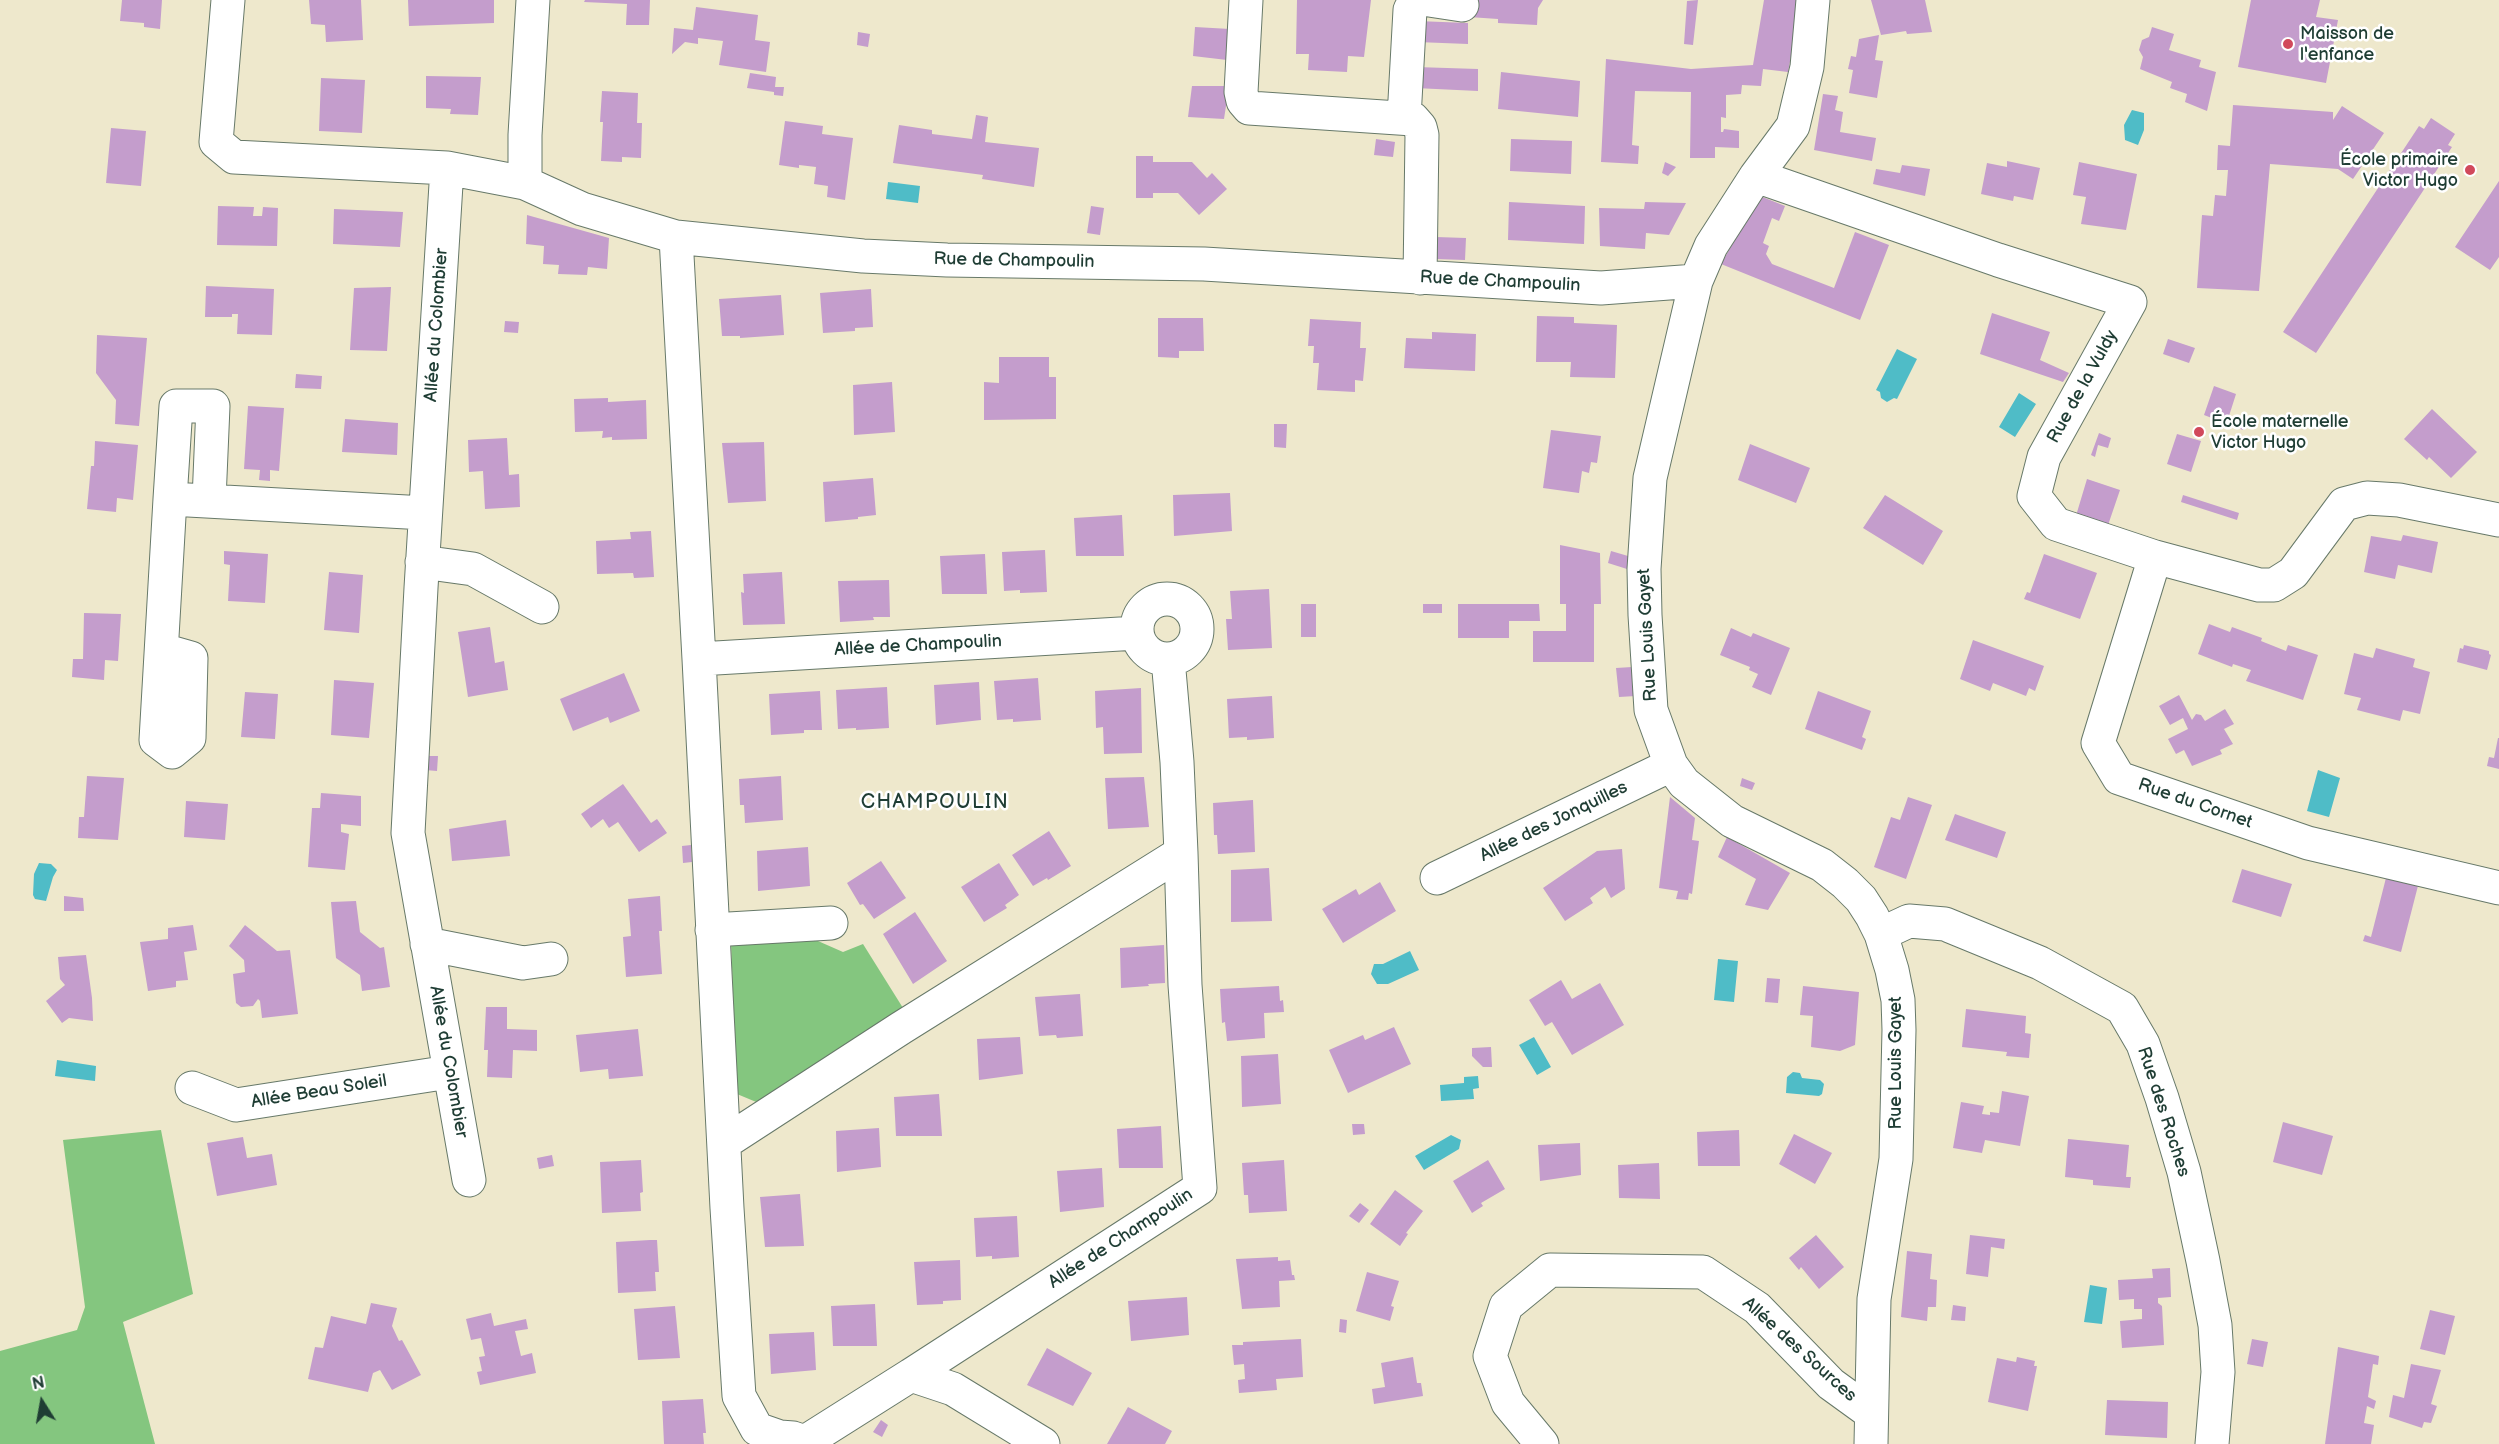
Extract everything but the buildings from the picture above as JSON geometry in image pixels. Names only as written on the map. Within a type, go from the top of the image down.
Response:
[{"type":"street","points":[[228,0],[216,142],[234,157],[447,168],[525,183],[525,135],[533,0]]},
{"type":"street","points":[[1246,0],[1241,92],[1243,101],[1249,108],[1404,118],[1413,119],[1420,126],[1422,135],[1420,278]]},
{"type":"street","points":[[1404,118],[1410,10],[1413,2],[1418,0]]},
{"type":"street","points":[[1429,0],[1462,6]]},
{"type":"street","name":"Rue Louis Gayet","points":[[1813,0],[1807,67],[1793,126],[1756,176],[1711,246],[1696,281],[1650,478],[1644,569],[1648,680],[1651,710],[1671,765],[1684,783],[1732,820],[1822,866],[1845,883],[1861,899],[1881,934],[1893,970],[1898,1000],[1896,1159],[1874,1299],[1871,1429]]},
{"type":"street","name":"Allée du Colombier","points":[[447,168],[422,562],[408,833],[470,1180]]},
{"type":"street","name":"Rue de la Vuldy","points":[[1756,176],[1998,260],[2130,302],[2044,457],[2034,496],[2056,524],[2155,557],[2259,585],[2274,585],[2293,573],[2344,504],[2367,498],[2399,500],[2499,520]]},
{"type":"street","name":"Rue de Champoulin","points":[[525,183],[582,209],[676,237],[862,256],[1204,264],[1601,288],[1696,281]]},
{"type":"street","name":"Allée de Champoulin","points":[[676,237],[739,1396],[757,1429],[790,1442],[911,1375],[1200,1188],[1185,985],[1177,762],[1168,659]]},
{"type":"street","points":[[163,650],[176,406],[213,406],[209,500]]},
{"type":"street","points":[[170,499],[425,513]]},
{"type":"street","name":"Rue du Cornet","points":[[2155,557],[2098,743],[2119,777],[2308,843],[2499,888]]},
{"type":"street","points":[[422,562],[473,569],[542,607]]},
{"type":"street","points":[[1157,601],[1177,601],[1186,606],[1197,623],[1197,633],[1187,651],[1168,659],[1152,654],[1140,642],[1137,633],[1142,613],[1157,601]]},
{"type":"street","name":"Allée de Champoulin","points":[[699,659],[1137,633]]},
{"type":"street","name":"Allée des Jonquilles","points":[[1437,878],[1671,765]]},
{"type":"street","points":[[724,1143],[901,1028],[1181,853]]},
{"type":"street","name":"Rue des Roches","points":[[1881,934],[1909,921],[1945,924],[2040,963],[2122,1008],[2143,1044],[2162,1098],[2184,1172],[2203,1262],[2215,1325],[2218,1372],[2212,1444]]},
{"type":"street","points":[[712,930],[831,923]]},
{"type":"street","points":[[427,944],[523,963],[551,959]]},
{"type":"street","name":"Allée Beau Soleil","points":[[192,1088],[236,1105],[449,1072]]},
{"type":"street","name":"Allée des Sources","points":[[1542,1444],[1508,1404],[1490,1356],[1506,1306],[1550,1269],[1703,1272],[1757,1308],[1871,1429]]},
{"type":"street","points":[[911,1375],[953,1389],[1043,1444]]},
{"type":"green space","points":[[802,934],[843,952],[863,944],[908,1016],[761,1104],[737,1094],[731,942]]},
{"type":"green space","points":[[161,1130],[193,1294],[123,1322],[155,1444],[0,1444],[0,1351],[77,1330],[85,1307],[63,1140]]},
{"type":"water","points":[[2132,110],[2144,113],[2144,130],[2138,145],[2125,140],[2124,125]]},
{"type":"water","points":[[888,182],[920,186],[918,203],[886,199]]},
{"type":"water","points":[[1897,349],[1917,359],[1897,399],[1894,398],[1887,402],[1876,390]]},
{"type":"water","points":[[2019,393],[2036,404],[2015,437],[1999,427]]},
{"type":"water","points":[[2318,770],[2340,778],[2329,817],[2307,811]]},
{"type":"water","points":[[39,863],[51,864],[57,870],[46,901],[35,899],[33,895],[34,874]]},
{"type":"water","points":[[1410,951],[1419,970],[1388,984],[1377,984],[1371,974],[1374,964],[1383,964]]},
{"type":"water","points":[[1718,959],[1738,961],[1734,1002],[1714,1000]]},
{"type":"water","points":[[1534,1037],[1551,1067],[1537,1075],[1519,1045]]},
{"type":"water","points":[[57,1060],[96,1066],[95,1081],[55,1076]]},
{"type":"water","points":[[1793,1072],[1800,1073],[1802,1078],[1820,1080],[1824,1084],[1822,1094],[1819,1096],[1786,1093],[1787,1077]]},
{"type":"water","points":[[1478,1076],[1479,1088],[1473,1089],[1474,1099],[1441,1101],[1440,1085],[1464,1083],[1464,1077]]},
{"type":"water","points":[[1451,1135],[1461,1140],[1459,1149],[1424,1170],[1415,1156]]},
{"type":"water","points":[[2090,1285],[2107,1288],[2102,1324],[2084,1322]]},
{"type":"place","name":"Maisson de l'enfance","points":[[2288,44]]},
{"type":"place","name":"École primaire Victor Hugo","points":[[2470,170]]},
{"type":"place","name":"École maternelle Victor Hugo","points":[[2199,432]]},
{"type":"district","name":"CHAMPOULIN","points":[[935,803]]}]
